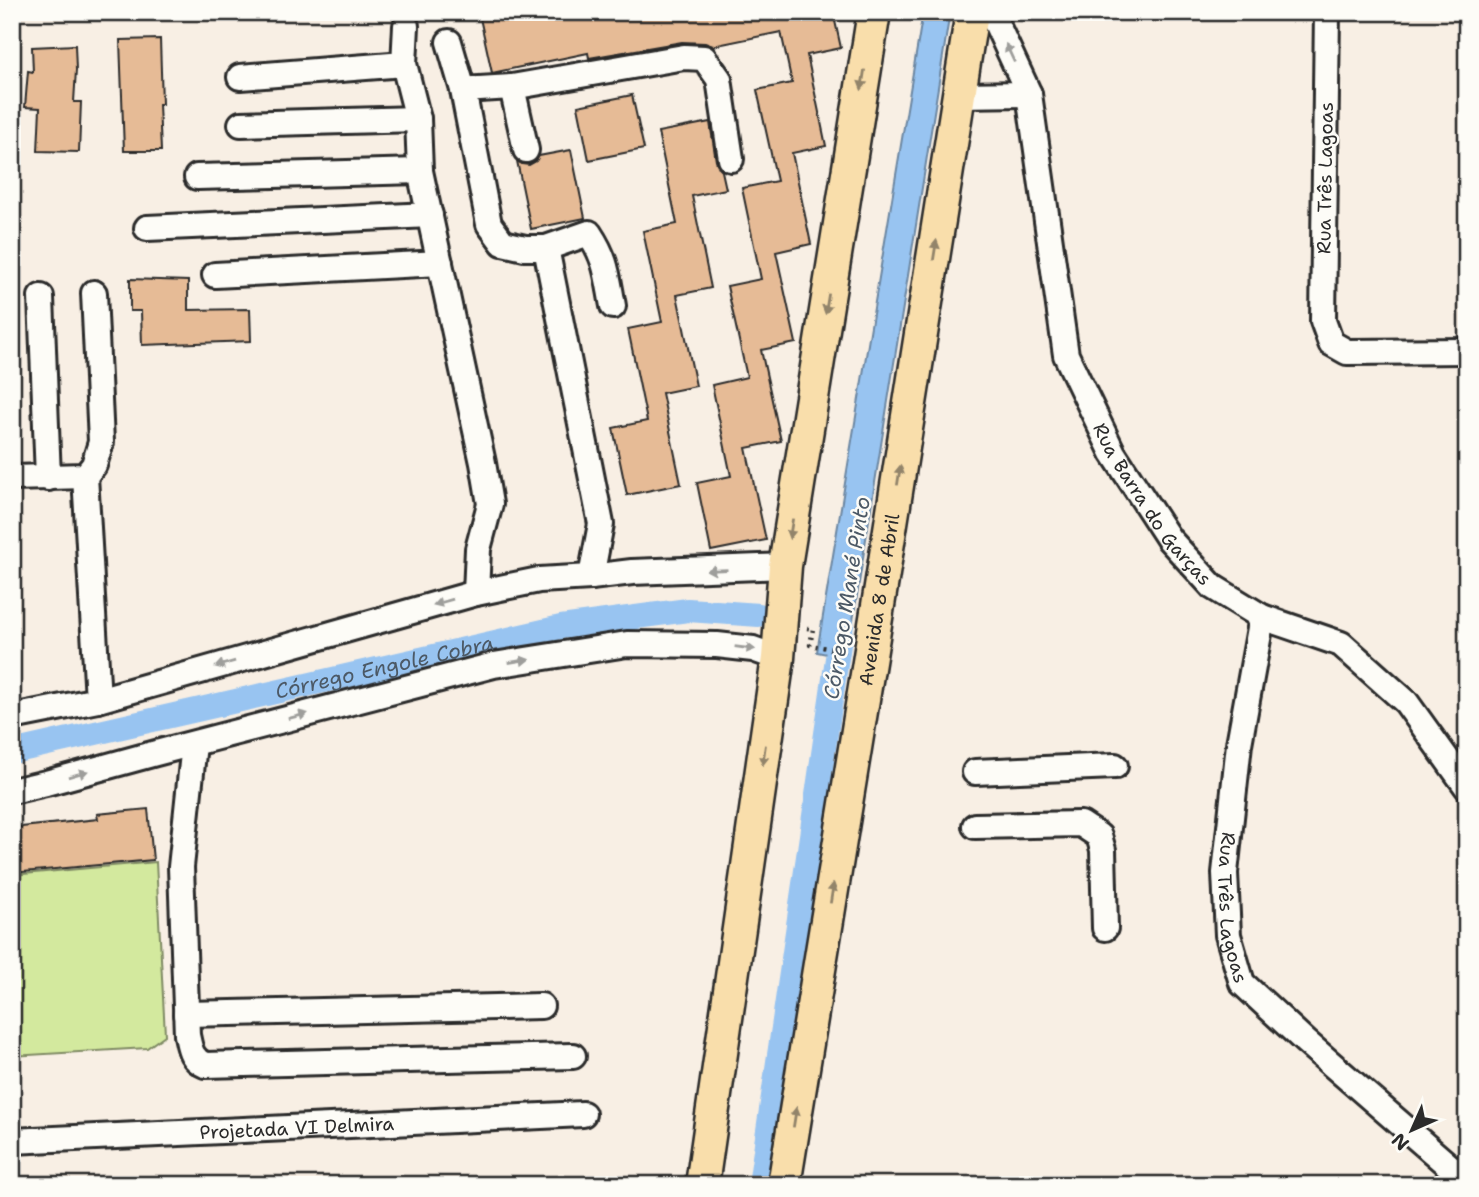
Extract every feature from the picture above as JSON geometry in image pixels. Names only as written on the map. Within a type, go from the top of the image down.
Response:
[{"type":"main road","points":[[702,1185],[778,658],[785,566],[874,12]]},
{"type":"main road","name":"Avenida 8 de Abril","points":[[784,1185],[873,643],[972,12]]},
{"type":"street","name":"Rua Barra do Garças","points":[[991,12],[1029,94],[1066,355],[1113,453],[1169,539],[1213,587],[1262,617],[1342,644],[1406,702],[1467,787]]},
{"type":"street","name":"Rua Três Lagoas","points":[[1327,12],[1323,321],[1331,343],[1347,352],[1467,351]]},
{"type":"street","points":[[406,26],[404,64],[418,119],[420,171],[490,504],[478,549],[476,593]]},
{"type":"street","points":[[449,42],[463,90],[489,224],[503,243],[525,248],[546,248],[589,233],[605,263],[612,306]]},
{"type":"street","points":[[463,90],[512,87],[684,57],[704,58],[719,79],[731,159]]},
{"type":"street","points":[[240,77],[404,64]]},
{"type":"street","points":[[512,87],[526,150]]},
{"type":"street","points":[[959,95],[1029,94]]},
{"type":"street","points":[[242,124],[418,119]]},
{"type":"street","points":[[197,177],[420,171]]},
{"type":"street","points":[[146,228],[430,215]]},
{"type":"street","points":[[546,248],[601,524],[591,577]]},
{"type":"street","points":[[215,275],[440,263]]},
{"type":"street","points":[[94,293],[101,442],[94,465],[85,476],[98,700]]},
{"type":"street","points":[[41,297],[48,478]]},
{"type":"street","points":[[12,478],[85,476]]},
{"type":"street","points":[[12,717],[98,700],[476,593],[539,580],[632,572],[785,566]]},
{"type":"street","name":"Rua Três Lagoas","points":[[1262,617],[1239,744],[1225,873],[1228,936],[1242,984],[1457,1173],[1465,1185]]},
{"type":"street","points":[[12,791],[494,665],[627,644],[717,645],[753,649],[778,658]]},
{"type":"street","points":[[194,744],[181,867],[187,1035],[191,1055],[197,1062],[205,1065],[573,1056]]},
{"type":"street","points":[[975,772],[1115,766]]},
{"type":"street","points":[[975,826],[1081,824],[1099,836],[1103,850],[1105,928]]},
{"type":"street","points":[[186,1014],[541,1006]]},
{"type":"street","name":"Projetada VI Delmira","points":[[12,1142],[583,1114]]},
{"type":"path","points":[[810,645],[850,652]]},
{"type":"green space","points":[[156,862],[165,1035],[147,1048],[12,1056],[12,875]]},
{"type":"water","name":"Córrego Mané Pinto","points":[[923,12],[950,12],[847,658],[817,652]]},
{"type":"building","points":[[510,12],[833,12],[841,48],[807,55],[826,146],[792,153],[811,244],[776,252],[796,343],[761,350],[781,441],[746,448],[766,540],[711,551],[697,483],[731,476],[712,385],[747,377],[727,286],[761,279],[742,188],[777,181],[757,90],[792,83],[781,32],[713,46],[682,42],[589,58],[588,53],[492,73],[480,18]]},
{"type":"building","points":[[160,39],[161,151],[124,151],[120,40]]},
{"type":"building","points":[[75,45],[74,102],[81,102],[79,152],[38,151],[40,108],[25,107],[28,71],[33,72],[32,47]]},
{"type":"building","points":[[632,95],[644,149],[589,160],[578,106]]},
{"type":"building","points":[[710,122],[716,161],[722,171],[726,189],[692,196],[711,288],[677,295],[696,386],[662,393],[681,484],[627,495],[613,428],[647,421],[628,329],[662,322],[643,231],[677,224],[658,132]]},
{"type":"building","points":[[571,150],[585,218],[531,229],[517,161],[529,165],[539,156]]},
{"type":"building","points":[[130,279],[188,281],[188,310],[250,309],[251,341],[142,345],[141,311],[130,311]]},
{"type":"building","points":[[148,809],[153,860],[12,873],[12,828],[98,819],[97,814]]},
{"type":"waterway","name":"Córrego Engole Cobra","points":[[12,752],[561,627],[688,610],[759,615]]},
{"type":"waterway","name":"Córrego Mané Pinto","points":[[760,1185],[842,624]]}]
